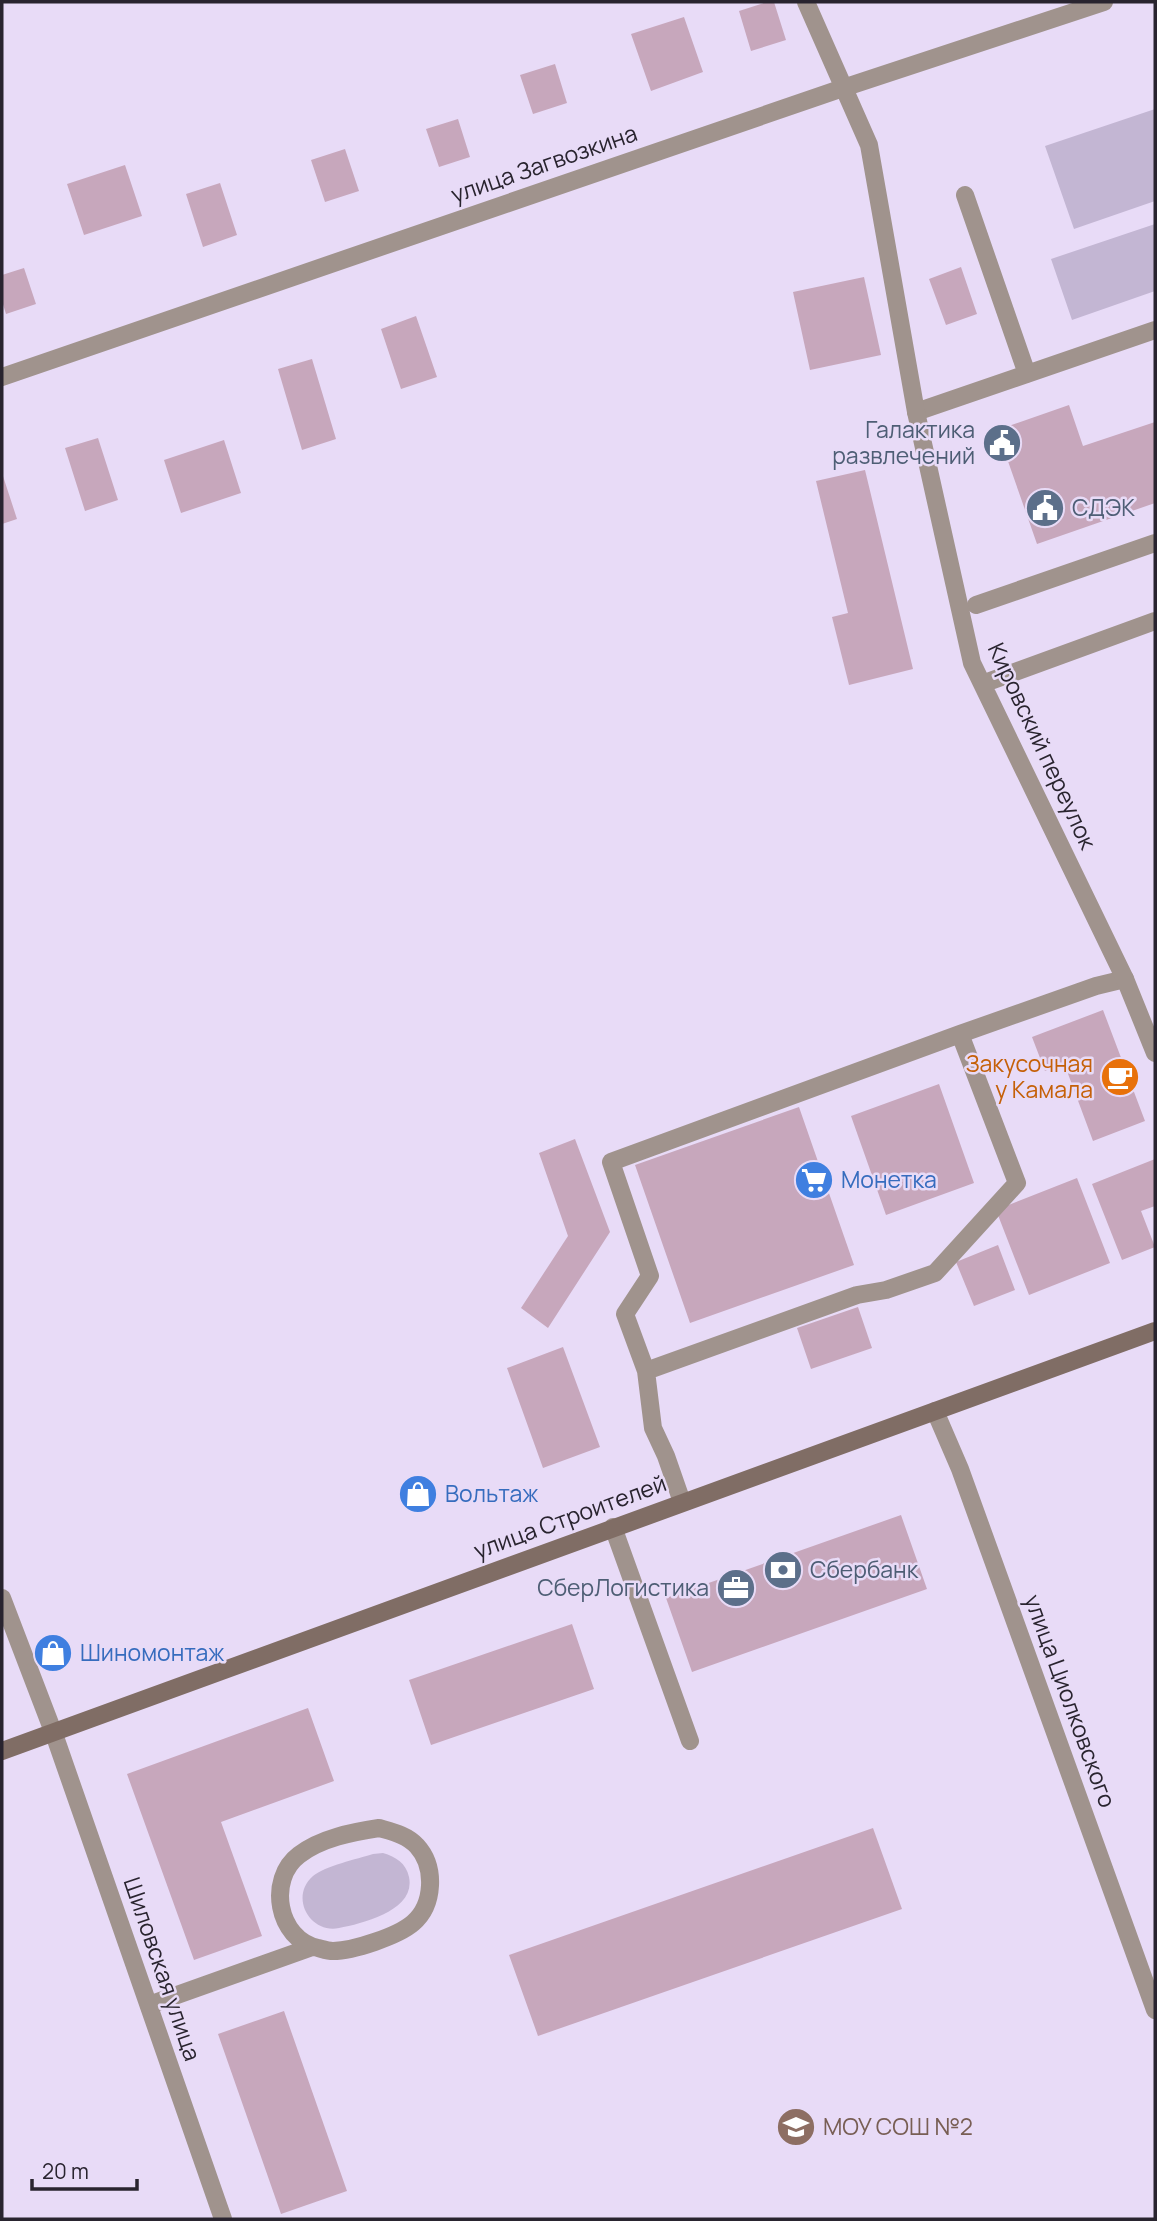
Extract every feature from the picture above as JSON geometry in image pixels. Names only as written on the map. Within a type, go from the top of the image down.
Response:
[{"type":"main road","name":"улица Строителей","points":[[2,1751],[1155,1331]]},
{"type":"street","name":"Кировский переулок","points":[[806,2],[869,145],[916,412],[972,663],[1125,979],[1155,1053]]},
{"type":"street","name":"улица Загвозкина","points":[[2,377],[843,88],[1104,2]]},
{"type":"street","points":[[965,195],[1027,373]]},
{"type":"street","points":[[916,412],[1155,330]]},
{"type":"street","points":[[976,605],[1155,543]]},
{"type":"street","points":[[982,684],[1155,621]]},
{"type":"street","points":[[682,1502],[666,1455],[653,1429],[646,1371],[625,1314],[650,1276],[611,1162],[960,1034],[1096,986],[1125,979]]},
{"type":"street","points":[[646,1371],[857,1295],[887,1290],[935,1273],[1017,1183],[960,1034]]},
{"type":"street","name":"улица Циолковского","points":[[935,1411],[960,1469],[1155,2010]]},
{"type":"street","points":[[613,1527],[690,1741]]},
{"type":"street","name":"Шиловская улица","points":[[2,1598],[54,1734],[223,2219]]},
{"type":"street","points":[[149,2005],[312,1947],[333,1951],[396,1934],[414,1922],[426,1905],[431,1885],[428,1864],[417,1846],[400,1833],[379,1828],[358,1831],[316,1845],[297,1856],[284,1873],[279,1894],[282,1916],[294,1934],[312,1947]]},
{"type":"shaded area","points":[[1155,109],[1155,201],[1074,229],[1045,146]]},
{"type":"shaded area","points":[[1155,224],[1155,291],[1072,320],[1051,259]]},
{"type":"shaded area","points":[[383,1853],[400,1861],[409,1877],[405,1898],[397,1906],[361,1923],[339,1928],[329,1928],[312,1920],[306,1912],[303,1894],[313,1876],[342,1863]]},
{"type":"building","points":[[774,2],[786,40],[751,51],[739,11]]},
{"type":"building","points":[[684,17],[703,72],[651,91],[631,34]]},
{"type":"building","points":[[555,64],[567,103],[533,114],[520,75]]},
{"type":"building","points":[[458,119],[470,157],[439,167],[426,129]]},
{"type":"building","points":[[345,149],[359,191],[325,202],[311,160]]},
{"type":"building","points":[[125,165],[142,216],[84,235],[67,184]]},
{"type":"building","points":[[220,183],[237,235],[203,247],[186,194]]},
{"type":"building","points":[[961,267],[977,314],[946,325],[929,279]]},
{"type":"building","points":[[24,268],[36,304],[6,314],[2,301],[2,275]]},
{"type":"building","points":[[864,277],[881,355],[810,370],[793,292]]},
{"type":"building","points":[[416,316],[437,377],[401,389],[381,329]]},
{"type":"building","points":[[312,359],[336,439],[302,450],[278,369]]},
{"type":"building","points":[[1069,405],[1083,446],[1155,422],[1155,503],[1037,544],[997,430]]},
{"type":"building","points":[[98,438],[118,500],[85,511],[65,448]]},
{"type":"building","points":[[224,440],[241,493],[181,513],[164,460]]},
{"type":"building","points":[[865,470],[913,669],[849,685],[832,617],[848,613],[816,481]]},
{"type":"building","points":[[2,473],[17,519],[2,524]]},
{"type":"building","points":[[1103,1010],[1145,1121],[1093,1141],[1064,1063],[1045,1071],[1032,1037]]},
{"type":"building","points":[[939,1084],[974,1183],[886,1215],[851,1116]]},
{"type":"building","points":[[799,1107],[854,1265],[690,1323],[635,1165]]},
{"type":"building","points":[[575,1139],[610,1232],[548,1328],[521,1308],[568,1236],[539,1153]]},
{"type":"building","points":[[1155,1159],[1155,1206],[1141,1211],[1155,1247],[1122,1260],[1092,1184]]},
{"type":"building","points":[[1077,1178],[1110,1263],[1029,1295],[996,1210]]},
{"type":"building","points":[[998,1245],[1015,1290],[974,1306],[956,1262]]},
{"type":"building","points":[[858,1307],[872,1348],[811,1369],[797,1328]]},
{"type":"building","points":[[563,1347],[600,1447],[543,1468],[507,1368]]},
{"type":"building","points":[[901,1515],[927,1589],[692,1672],[666,1598]]},
{"type":"building","points":[[572,1624],[594,1689],[431,1745],[409,1680]]},
{"type":"building","points":[[308,1708],[334,1781],[221,1822],[262,1936],[194,1960],[127,1774]]},
{"type":"building","points":[[873,1828],[902,1909],[538,2036],[509,1955]]},
{"type":"building","points":[[284,2011],[347,2191],[281,2214],[218,2034]]},
{"type":"place","name":"Галактика развлечений","points":[[1002,443]]},
{"type":"place","name":"СДЭК","points":[[1045,508]]},
{"type":"place","name":"Закусочная у Камала","points":[[1120,1077]]},
{"type":"place","name":"Монетка","points":[[814,1180]]},
{"type":"place","name":"Вольтаж","points":[[418,1494]]},
{"type":"place","name":"Сбербанк","points":[[783,1570]]},
{"type":"place","name":"СберЛогистика","points":[[736,1588]]},
{"type":"place","name":"Шиномонтаж","points":[[53,1653]]},
{"type":"place","name":"МОУ СОШ №2","points":[[796,2127]]}]
